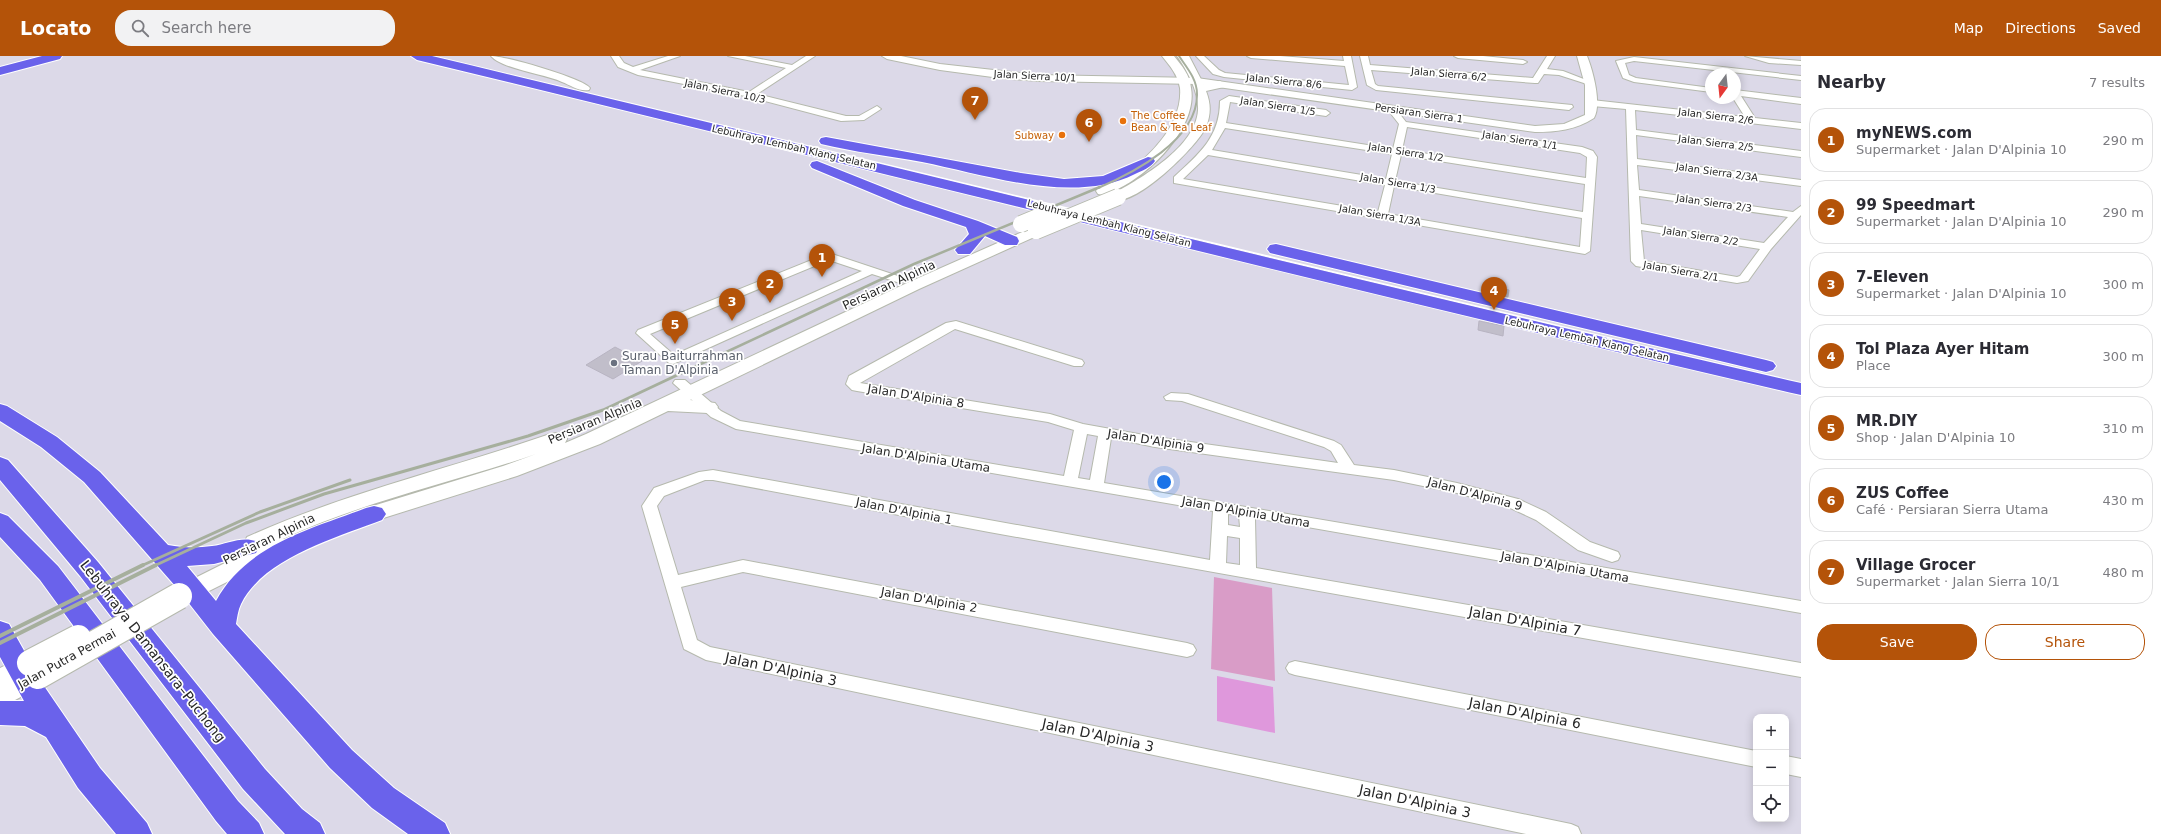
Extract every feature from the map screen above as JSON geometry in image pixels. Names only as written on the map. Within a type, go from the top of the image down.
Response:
[{"type":"highway","points":[[0,60],[34,56]]},
{"type":"highway","points":[[0,71],[56,56]]},
{"type":"highway","name":"Lebuhraya Lembah Klang Selatan","points":[[417,56],[941,182],[1499,319],[1801,389]]},
{"type":"highway","name":"Lebuhraya Lembah Klang Selatan","points":[[451,56],[897,162],[1497,301],[1801,374]]},
{"type":"highway","points":[[531,84],[834,170],[910,203],[972,224],[1011,241]]},
{"type":"highway","points":[[774,132],[1031,179],[1070,183],[1093,183],[1111,179],[1127,173],[1148,161]]},
{"type":"highway","points":[[964,250],[978,234],[972,224]]},
{"type":"highway","points":[[0,411],[49,442],[92,477],[161,553],[183,588],[222,627],[341,759],[383,798],[434,834]]},
{"type":"highway","name":"Lebuhraya Damansara–Puchong","points":[[0,465],[89,569],[254,779],[291,819],[309,834]]},
{"type":"highway","points":[[222,627],[229,600],[244,580],[260,566],[303,543],[374,514]]},
{"type":"highway","points":[[0,522],[49,572],[226,811],[248,834]]},
{"type":"highway","points":[[161,553],[188,558],[203,558],[247,547]]},
{"type":"highway","points":[[1,639],[89,778],[136,834]]},
{"type":"highway","points":[[0,713],[28,714],[57,728]]},
{"type":"main road","points":[[1168,56],[1194,83],[1220,85]]},
{"type":"main road","points":[[1011,241],[1118,197],[1158,173],[1181,151],[1194,135],[1204,112],[1183,56]]},
{"type":"main road","points":[[995,235],[1102,191],[1132,176],[1148,161],[1182,118],[1187,96],[1194,83]]},
{"type":"main road","name":"Persiaran Alpinia","points":[[374,514],[508,464],[583,429],[686,388],[900,280],[995,235]]},
{"type":"main road","name":"Persiaran Alpinia","points":[[183,588],[247,547],[308,519],[593,439],[665,406],[686,388],[717,381],[913,286],[1011,241]]},
{"type":"main road","points":[[665,406],[685,404],[710,408],[710,398],[717,381]]},
{"type":"main road","name":"Jalan Putra Permai","points":[[0,697],[23,674],[183,588],[296,537],[334,523],[374,514]]},
{"type":"street","points":[[496,56],[504,61],[560,77],[585,88]]},
{"type":"street","name":"Jalan Sierra 10/3","points":[[615,56],[621,65],[632,70],[750,95],[849,120],[864,118],[877,108]]},
{"type":"street","points":[[632,70],[676,56]]},
{"type":"street","points":[[732,56],[791,67]]},
{"type":"street","points":[[750,95],[810,56]]},
{"type":"street","name":"Jalan Sierra 10/1","points":[[887,56],[940,67],[1007,76],[1151,80],[1194,83]]},
{"type":"street","name":"Jalan Sierra 8/6","points":[[1200,56],[1216,72],[1231,76],[1347,88],[1353,87],[1348,60]]},
{"type":"street","points":[[1251,56],[1348,60]]},
{"type":"street","points":[[1364,56],[1371,85],[1376,88],[1569,107]]},
{"type":"street","points":[[1458,56],[1523,62]]},
{"type":"street","points":[[1552,56],[1543,68],[1560,73],[1589,78]]},
{"type":"street","points":[[1582,56],[1589,78],[1592,103]]},
{"type":"street","points":[[1749,56],[1762,60],[1801,63]]},
{"type":"street","points":[[1705,89],[1641,82],[1628,78],[1620,61],[1622,59],[1634,59],[1713,68]]},
{"type":"street","name":"Jalan Sierra 6/2","points":[[1367,67],[1530,81],[1537,80],[1543,68]]},
{"type":"street","points":[[1741,71],[1801,78]]},
{"type":"street","points":[[1151,80],[1177,85],[1187,96]]},
{"type":"street","name":"Persiaran Sierra 1","points":[[1220,85],[1536,129],[1558,129],[1584,120],[1590,116],[1592,103]]},
{"type":"street","points":[[1741,95],[1801,101]]},
{"type":"street","name":"Jalan Sierra 1/5","points":[[1222,125],[1225,110],[1224,101],[1230,99],[1326,113]]},
{"type":"street","name":"Jalan Sierra 2/6","points":[[1592,103],[1801,126]]},
{"type":"street","points":[[1741,103],[1752,120]]},
{"type":"street","name":"Jalan Sierra 2/1","points":[[1630,106],[1637,262],[1650,267],[1737,280],[1744,279],[1767,247],[1798,212]]},
{"type":"street","points":[[1383,216],[1402,124],[1392,110]]},
{"type":"street","points":[[1402,124],[1410,121],[1409,112]]},
{"type":"street","name":"Jalan Sierra 1/1","points":[[1402,124],[1574,149],[1590,153],[1592,157],[1590,182]]},
{"type":"street","points":[[1207,152],[1222,125]]},
{"type":"street","name":"Jalan Sierra 1/2","points":[[1222,125],[1590,182]]},
{"type":"street","name":"Jalan Sierra 2/5","points":[[1631,132],[1801,154]]},
{"type":"street","name":"Jalan Sierra 1/3A","points":[[1207,152],[1177,179],[1178,181],[1581,251],[1585,251],[1588,216]]},
{"type":"street","name":"Jalan Sierra 1/3","points":[[1207,152],[1390,181],[1588,216]]},
{"type":"street","name":"Jalan Sierra 2/3A","points":[[1632,161],[1801,183]]},
{"type":"street","points":[[1588,216],[1590,182]]},
{"type":"street","name":"Jalan Sierra 2/3","points":[[1633,192],[1798,212]]},
{"type":"street","name":"Jalan Sierra 2/2","points":[[1635,226],[1767,247]]},
{"type":"street","points":[[873,270],[673,360],[642,333],[830,256],[873,270],[900,280]]},
{"type":"street","name":"Jalan D'Alpinia 8","points":[[1078,363],[956,325],[950,326],[854,379],[853,384],[857,387],[1050,418],[1081,428]]},
{"type":"street","name":"Jalan D'Alpinia Utama","points":[[686,388],[710,408],[736,424],[887,452],[1221,507],[1801,607]]},
{"type":"street","points":[[1170,397],[1182,397],[1329,444],[1336,448],[1349,469]]},
{"type":"street","points":[[1070,482],[1081,428]]},
{"type":"street","name":"Jalan D'Alpinia 9","points":[[1081,428],[1155,442],[1394,475],[1429,482],[1513,503],[1536,513],[1584,546],[1612,556]]},
{"type":"street","points":[[1096,486],[1105,433]]},
{"type":"street","name":"Jalan D'Alpinia 1","points":[[671,583],[649,506],[659,492],[704,475],[1248,573]]},
{"type":"street","points":[[1218,567],[1221,507]]},
{"type":"street","points":[[1247,512],[1248,573]]},
{"type":"street","points":[[1220,529],[1247,534]]},
{"type":"street","name":"Jalan D'Alpinia 2","points":[[671,583],[743,566],[1187,650]]},
{"type":"street","name":"Jalan D'Alpinia 7","points":[[1248,573],[1801,670]]},
{"type":"street","name":"Jalan D'Alpinia 3","points":[[671,583],[690,644],[706,653],[1571,834]]},
{"type":"street","name":"Jalan D'Alpinia 6","points":[[1295,668],[1753,758]]},
{"type":"street","points":[[1789,766],[1801,768]]},
{"type":"shaded area","points":[[1214,577],[1272,588],[1275,681],[1211,669]]},
{"type":"shaded area","points":[[1217,676],[1273,687],[1275,733],[1217,721]]},
{"type":"building","points":[[1485,284],[1509,290],[1508,297],[1484,292]]},
{"type":"building","points":[[1479,321],[1504,326],[1503,336],[1478,330]]},
{"type":"building","name":"Surau Baiturrahman Taman D'Alpinia","points":[[615,347],[642,361],[613,379],[586,365]]},
{"type":"railway","points":[[1098,188],[1145,164],[1161,153],[1187,126],[1194,111],[1197,89],[1191,74],[1179,56]]},
{"type":"railway","points":[[722,354],[914,264],[1100,187]]},
{"type":"railway","points":[[154,566],[246,523],[324,494],[528,436],[603,410],[724,353]]},
{"type":"railway","points":[[141,566],[260,512],[350,480]]},
{"type":"railway","points":[[0,636],[143,565]]},
{"type":"railway","points":[[0,643],[154,566]]},
{"type":"place","name":"Village Grocer","points":[[975,120]]},
{"type":"place","name":"The Coffee Bean & Tea Leaf","points":[[1123,121]]},
{"type":"place","name":"Subway","points":[[1062,135]]},
{"type":"place","name":"ZUS Coffee","points":[[1089,142]]},
{"type":"place","name":"myNEWS.com","points":[[822,277]]},
{"type":"place","name":"99 Speedmart","points":[[770,303]]},
{"type":"place","name":"Tol Plaza Ayer Hitam","points":[[1494,310]]},
{"type":"place","name":"7-Eleven","points":[[732,321]]},
{"type":"place","name":"MR.DIY","points":[[675,344]]},
{"type":"place","name":"Surau Baiturrahman Taman D'Alpinia","points":[[614,363]]}]
